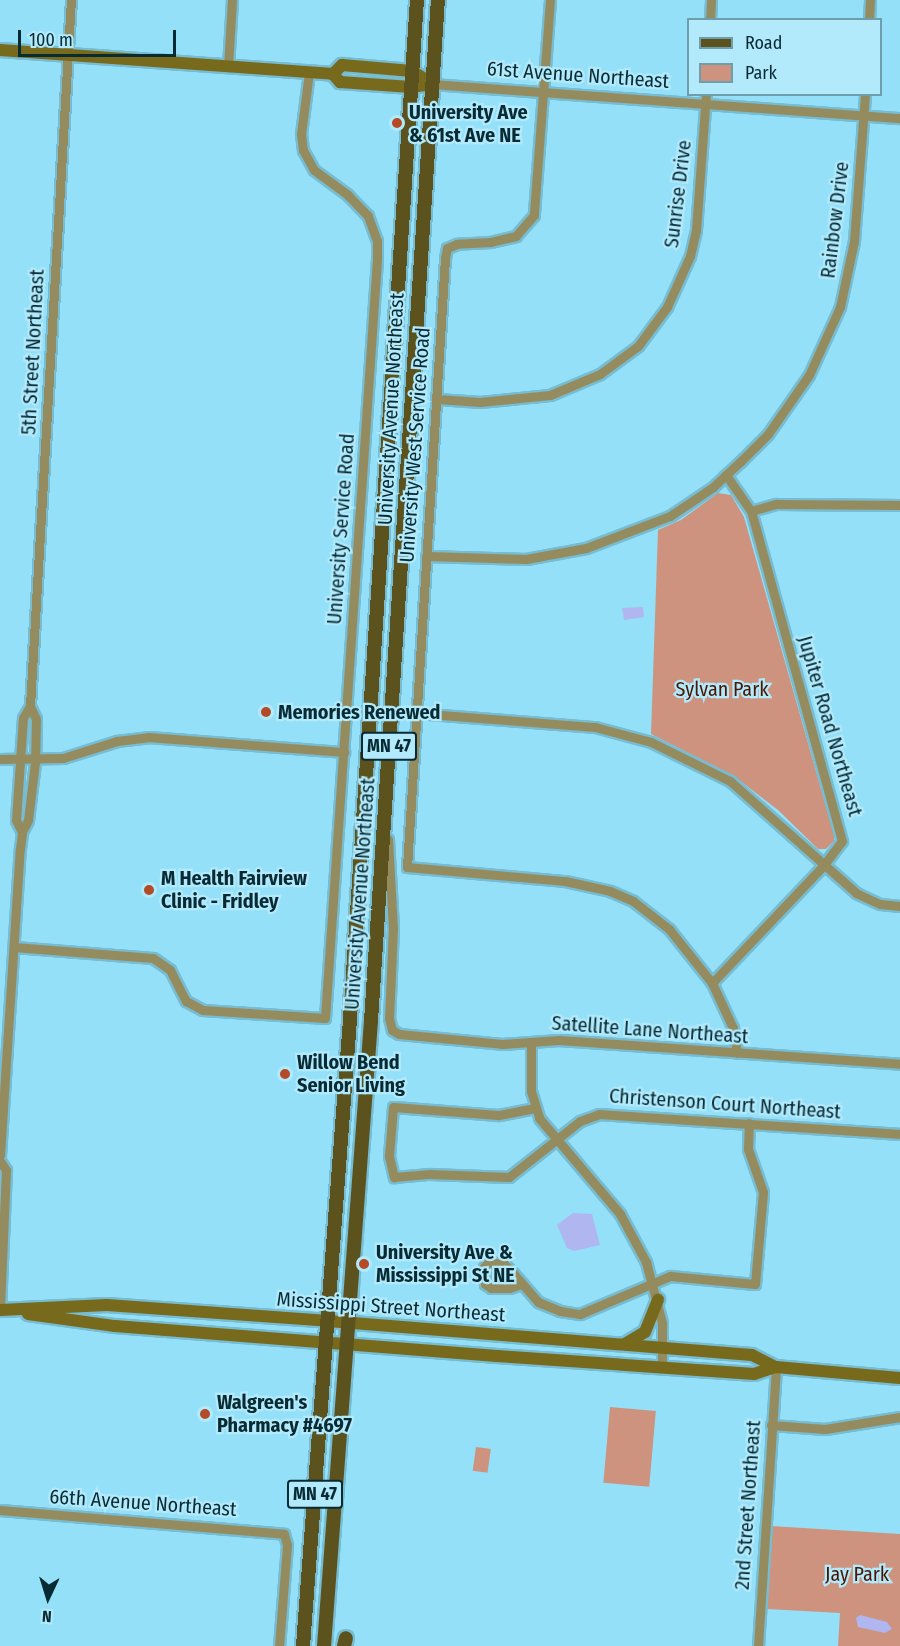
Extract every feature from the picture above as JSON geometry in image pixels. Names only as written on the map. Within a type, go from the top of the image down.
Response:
[{"type":"main road","name":"University Avenue Northeast","points":[[303,1646],[328,1321],[417,0]]},
{"type":"main road","name":"University Avenue Northeast","points":[[324,1646],[348,1344],[438,0]]},
{"type":"street","name":"5th Street Northeast","points":[[0,1155],[22,832],[28,820],[35,762],[36,719],[30,706],[71,0]]},
{"type":"street","points":[[228,67],[232,0]]},
{"type":"street","points":[[546,92],[550,0]]},
{"type":"street","points":[[710,18],[711,0]]},
{"type":"street","points":[[869,18],[870,0]]},
{"type":"street","name":"61st Avenue Northeast","points":[[0,50],[333,74],[340,82],[411,87],[433,84],[706,99],[900,118]]},
{"type":"street","name":"61st Avenue Northeast","points":[[333,74],[342,65],[412,71],[433,84]]},
{"type":"street","name":"University Service Road","points":[[14,947],[153,958],[170,970],[186,1000],[203,1010],[325,1018],[377,241],[368,216],[348,195],[314,170],[303,150],[301,134],[309,72]]},
{"type":"street","name":"University West Service Road","points":[[546,92],[537,204],[527,226],[504,240],[466,242],[447,248],[406,867],[565,881],[610,891],[633,901],[669,929],[712,983]]},
{"type":"street","points":[[864,115],[865,96]]},
{"type":"street","name":"Sunrise Drive","points":[[437,399],[517,401],[550,395],[600,374],[638,346],[667,307],[690,256],[696,230],[706,99]]},
{"type":"street","name":"Rainbow Drive","points":[[426,556],[526,559],[586,548],[670,516],[726,476],[788,407],[828,340],[849,271],[864,115]]},
{"type":"street","name":"Jupiter Road Northeast","points":[[712,983],[823,866],[842,841],[841,828],[751,511],[726,476]]},
{"type":"street","points":[[751,511],[776,504],[900,506]]},
{"type":"street","name":"5th Street Northeast","points":[[22,832],[16,820],[23,717],[30,706]]},
{"type":"street","points":[[416,713],[595,727],[651,742],[730,781],[774,816],[823,866],[868,900],[900,906]]},
{"type":"street","points":[[0,759],[35,762],[148,737],[344,752]]},
{"type":"street","name":"Satellite Lane Northeast","points":[[384,813],[393,928],[389,1017],[392,1030],[399,1034],[502,1044],[559,1040],[900,1064]]},
{"type":"street","points":[[712,983],[733,1028],[737,1053]]},
{"type":"street","points":[[531,1042],[531,1091],[535,1108],[556,1141],[631,1230],[653,1281],[658,1299],[662,1367]]},
{"type":"street","name":"Christenson Court Northeast","points":[[535,1108],[498,1115],[393,1107],[389,1156],[394,1178],[430,1173],[509,1177],[580,1121],[599,1114],[900,1134]]},
{"type":"street","points":[[522,1284],[550,1308],[580,1314],[653,1281],[687,1276],[755,1284],[763,1192],[748,1149],[749,1123]]},
{"type":"street","points":[[0,1161],[6,1170],[0,1310]]},
{"type":"street","points":[[625,1344],[645,1332],[658,1299]]},
{"type":"street","name":"Mississippi Street Northeast","points":[[0,1310],[107,1305],[328,1321],[752,1355],[776,1366],[900,1378]]},
{"type":"street","name":"Mississippi Street Northeast","points":[[0,1310],[115,1326],[754,1374],[776,1366]]},
{"type":"street","name":"2nd Street Northeast","points":[[758,1646],[776,1366]]},
{"type":"street","points":[[771,1425],[825,1429],[900,1417]]},
{"type":"street","name":"66th Avenue Northeast","points":[[0,1510],[284,1534],[287,1545],[279,1646]]},
{"type":"green space","name":"Sylvan Park","points":[[718,493],[731,495],[744,517],[834,835],[834,841],[826,849],[818,849],[778,810],[734,776],[651,734],[658,530],[681,520]]},
{"type":"green space","points":[[610,1407],[656,1411],[649,1487],[603,1483]]},
{"type":"green space","points":[[476,1447],[491,1449],[488,1473],[473,1471]]},
{"type":"green space","name":"Jay Park","points":[[771,1526],[900,1534],[900,1646],[838,1646],[840,1613],[767,1609]]},
{"type":"water","points":[[643,607],[644,617],[624,620],[622,608]]},
{"type":"water","points":[[573,1213],[592,1214],[600,1245],[574,1251],[567,1248],[557,1225]]},
{"type":"water","points":[[860,1615],[887,1622],[892,1629],[885,1633],[858,1627],[856,1618]]},
{"type":"place","name":"University Ave & 61st Ave NE","points":[[397,123]]},
{"type":"place","name":"Memories Renewed","points":[[266,712]]},
{"type":"place","name":"M Health Fairview Clinic - Fridley","points":[[149,890]]},
{"type":"place","name":"Willow Bend Senior Living","points":[[285,1074]]},
{"type":"place","name":"University Ave & Mississippi St NE","points":[[364,1264]]},
{"type":"place","name":"Walgreen's Pharmacy #4697","points":[[205,1414]]}]
